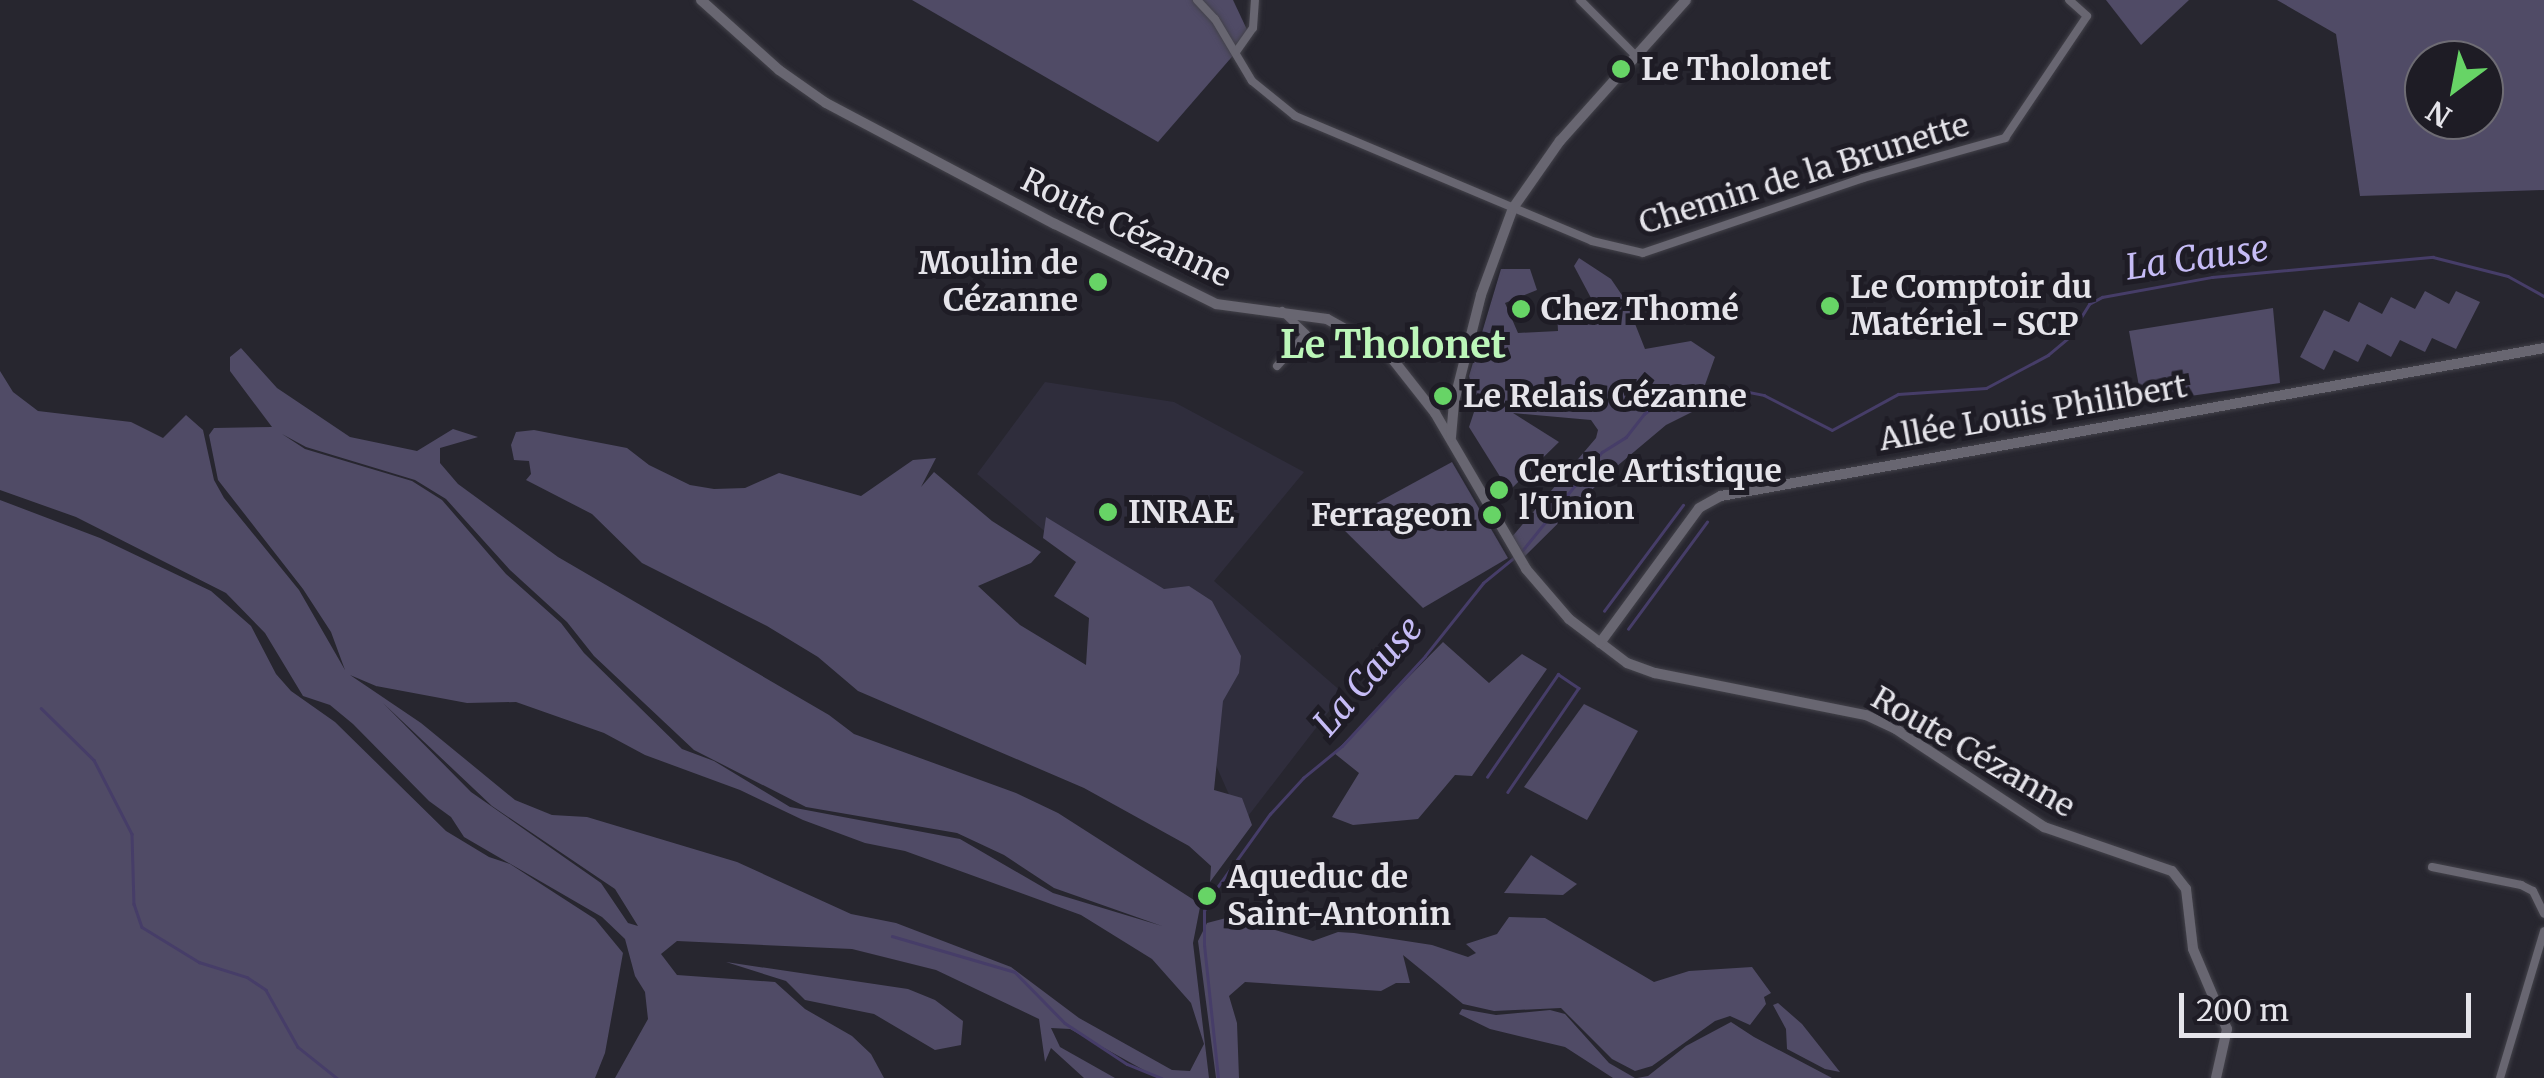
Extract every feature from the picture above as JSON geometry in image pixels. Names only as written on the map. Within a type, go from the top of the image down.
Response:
[{"type":"street","name":"Route Cézanne","points":[[701,0],[778,70],[841,112],[1208,301],[1327,318],[1387,352],[1451,438],[1518,558],[1562,612],[1600,643],[1644,670],[1866,714],[1896,728],[2044,826],[2172,871],[2186,889],[2193,949],[2227,1029],[2216,1078]]},
{"type":"street","points":[[1197,0],[1259,89],[1296,116],[1513,208]]},
{"type":"street","points":[[1236,52],[1252,28],[1255,0]]},
{"type":"street","points":[[1580,0],[1634,55]]},
{"type":"street","points":[[1451,438],[1454,402],[1481,295],[1513,208],[1548,156],[1686,0]]},
{"type":"street","name":"Chemin de la Brunette","points":[[1513,208],[1592,241],[1642,253],[1863,178],[2005,138],[2088,16],[2069,0]]},
{"type":"street","points":[[1277,366],[1306,334],[1282,311]]},
{"type":"street","name":"Allée Louis Philibert","points":[[1600,643],[1699,508],[1721,496],[2544,348]]},
{"type":"street","points":[[2432,867],[2533,891],[2544,914]]},
{"type":"street","points":[[2500,1078],[2544,931]]},
{"type":"shaded area","points":[[912,0],[1233,0],[1250,36],[1158,142]]},
{"type":"shaded area","points":[[2106,0],[2189,0],[2141,45]]},
{"type":"shaded area","points":[[2277,0],[2544,0],[2544,190],[2360,196],[2336,34]]},
{"type":"shaded area","points":[[1579,258],[1611,279],[1626,301],[1645,349],[1691,341],[1715,357],[1696,410],[1666,425],[1610,472],[1524,557],[1511,538],[1596,438],[1598,430],[1591,420],[1513,413],[1559,442],[1509,491],[1469,427],[1476,406],[1469,376],[1501,269],[1530,269],[1537,290],[1505,303],[1518,333],[1558,331],[1557,311],[1591,298],[1574,266]]},
{"type":"shaded area","points":[[2425,291],[2449,304],[2456,291],[2480,302],[2456,349],[2432,338],[2425,352],[2400,340],[2391,357],[2367,344],[2358,362],[2334,350],[2324,370],[2300,357],[2324,310],[2349,322],[2359,302],[2382,314],[2391,297],[2415,309]]},
{"type":"shaded area","points":[[2273,308],[2280,383],[2142,403],[2129,331]]},
{"type":"shaded area","points":[[241,348],[277,388],[350,437],[417,451],[453,429],[478,437],[440,448],[440,463],[458,484],[558,557],[829,715],[854,734],[1016,793],[1058,813],[1194,900],[1200,907],[1193,943],[1209,1078],[1158,1078],[1070,1029],[1051,1028],[1060,1047],[1115,1078],[1084,1078],[1051,1048],[1045,1062],[1039,1019],[936,970],[852,949],[677,941],[661,954],[677,975],[775,982],[805,1009],[852,1036],[871,1054],[884,1078],[615,1078],[648,1019],[645,992],[635,976],[625,939],[602,917],[464,837],[451,817],[429,801],[353,724],[330,705],[303,696],[265,633],[226,593],[76,517],[0,490],[0,371],[13,392],[38,411],[131,422],[163,438],[186,415],[203,430],[214,480],[224,498],[299,590],[345,670],[331,632],[303,589],[218,480],[209,435],[214,428],[272,427],[230,371],[230,357]],"holes":[[[282,434],[306,447],[415,480],[446,499],[510,570],[567,622],[594,656],[694,750],[806,807],[957,833],[1004,855],[1054,888],[1162,926],[1053,893],[960,839],[790,807],[714,761],[682,749],[584,653],[561,623],[506,574],[442,500],[412,481],[305,449]],[[350,675],[376,686],[467,703],[516,702],[604,733],[645,755],[740,790],[803,820],[865,843],[905,851],[1081,915],[1152,959],[1191,1003],[1204,1044],[1190,1071],[1172,1070],[1079,1018],[1011,967],[896,923],[851,914],[737,862],[587,817],[552,815],[515,800],[421,723]],[[383,703],[492,806],[615,889],[638,926],[628,923],[601,883],[471,792]]]},
{"type":"shaded area","points":[[1045,382],[1174,402],[1304,472],[1214,581],[1343,693],[1242,824],[1153,623],[977,474]]},
{"type":"shaded area","points":[[534,430],[627,448],[649,465],[690,485],[714,489],[745,488],[779,473],[861,496],[913,460],[936,458],[921,487],[934,472],[992,521],[1041,552],[1031,563],[978,586],[1020,625],[1086,665],[1089,618],[1054,596],[1076,562],[1043,538],[1046,517],[1164,589],[1189,586],[1212,601],[1241,656],[1239,673],[1223,701],[1214,790],[1242,798],[1252,825],[1210,882],[1211,866],[1189,846],[1084,788],[858,691],[818,657],[767,626],[642,563],[592,514],[526,480],[531,474],[529,461],[514,460],[511,445],[516,432]]},
{"type":"shaded area","points":[[1452,462],[1508,558],[1423,608],[1338,524]]},
{"type":"shaded area","points":[[0,500],[100,538],[211,591],[251,626],[276,674],[291,691],[335,722],[446,831],[489,857],[510,864],[595,919],[623,953],[605,1053],[595,1078],[0,1078]]},
{"type":"shaded area","points":[[1443,642],[1489,683],[1522,654],[1547,669],[1472,776],[1455,775],[1418,819],[1353,825],[1332,817],[1359,773],[1334,753]]},
{"type":"shaded area","points":[[1584,704],[1638,731],[1587,820],[1524,787]]},
{"type":"shaded area","points":[[1531,855],[1577,884],[1563,895],[1504,893]]},
{"type":"shaded area","points":[[1230,917],[1313,941],[1338,932],[1354,933],[1432,945],[1468,957],[1476,953],[1466,944],[1497,934],[1509,917],[1545,918],[1654,982],[1689,971],[1752,967],[1771,993],[1764,997],[1766,1004],[1750,1025],[1730,1016],[1715,1021],[1652,1066],[1635,1071],[1612,1059],[1561,1008],[1494,1011],[1463,1004],[1403,955],[1410,983],[1396,983],[1381,991],[1245,982],[1229,996],[1237,1023],[1239,1078],[1216,1078],[1198,941],[1207,923]]},
{"type":"shaded area","points":[[726,962],[908,989],[935,1000],[963,1021],[961,1045],[935,1050],[874,1014],[805,1000],[786,981]]},
{"type":"shaded area","points":[[1778,1003],[1802,1024],[1840,1072],[1825,1069],[1787,1049],[1786,1029],[1773,1005]]},
{"type":"shaded area","points":[[1462,1009],[1496,1015],[1550,1010],[1565,1014],[1609,1063],[1635,1078],[1613,1078],[1565,1047],[1490,1029],[1459,1014]]},
{"type":"shaded area","points":[[1731,1022],[1832,1078],[1637,1078],[1648,1076],[1686,1046]]},
{"type":"waterway","name":"La Cause","points":[[1724,387],[1764,395],[1832,430],[1898,394],[1986,388],[2048,355],[2068,338],[2089,304],[2102,297],[2212,277],[2433,257],[2508,276],[2544,296]]},
{"type":"waterway","name":"La Cause","points":[[1522,551],[1602,452],[1626,437],[1644,414],[1678,388],[1708,388]]},
{"type":"waterway","points":[[1604,611],[1683,505]]},
{"type":"waterway","points":[[1628,629],[1707,522]]},
{"type":"waterway","name":"La Cause","points":[[1218,1078],[1204,945],[1204,911],[1211,896],[1270,814],[1303,778],[1342,746],[1425,656],[1483,583],[1516,556]]},
{"type":"waterway","points":[[1487,777],[1558,674],[1579,688],[1508,792]]},
{"type":"waterway","points":[[41,708],[94,760],[132,834],[134,904],[142,927],[199,962],[247,977],[266,990],[298,1047],[337,1078]]},
{"type":"waterway","points":[[892,936],[1015,972],[1065,1023],[1127,1064],[1161,1078]]},
{"type":"place","name":"Le Tholonet","points":[[1621,69]]},
{"type":"place","name":"Moulin de Cézanne","points":[[1098,282]]},
{"type":"place","name":"Le Comptoir du Matériel - SCP","points":[[1830,306]]},
{"type":"place","name":"Chez Thomé","points":[[1521,309]]},
{"type":"place","name":"Le Relais Cézanne","points":[[1443,396]]},
{"type":"place","name":"Cercle Artistique l'Union","points":[[1499,490]]},
{"type":"place","name":"INRAE","points":[[1108,512]]},
{"type":"place","name":"Ferrageon","points":[[1492,515]]},
{"type":"place","name":"Aqueduc de Saint-Antonin","points":[[1207,896]]},
{"type":"district","name":"Le Tholonet","points":[[1393,345]]}]
